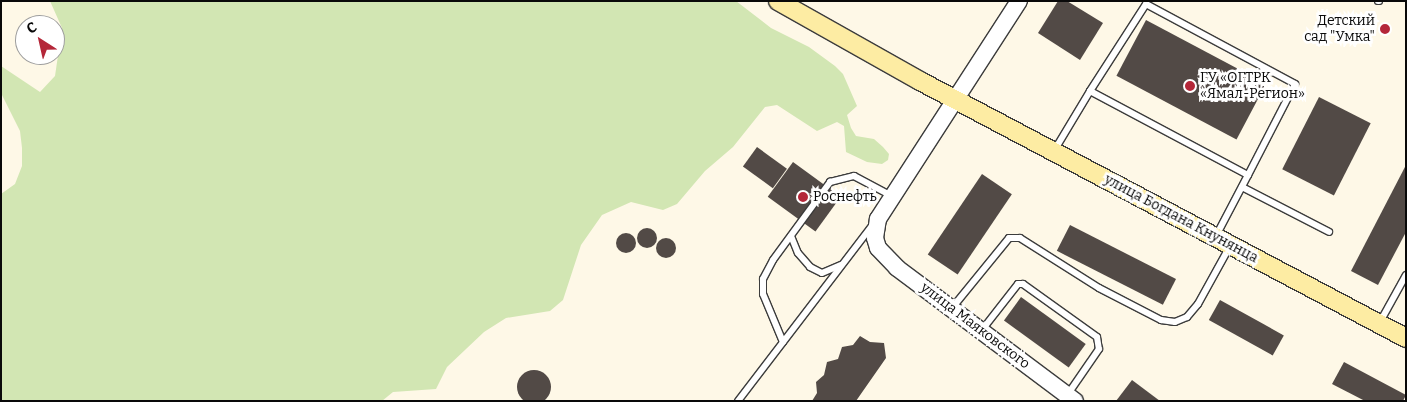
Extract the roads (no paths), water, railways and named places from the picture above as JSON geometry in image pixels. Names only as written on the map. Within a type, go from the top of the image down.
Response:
[{"type":"main road","name":"улица Богдана Кнунянца","points":[[778,1],[957,100],[1406,338]]},
{"type":"street","points":[[878,219],[957,100],[1019,1]]},
{"type":"street","name":"улица Маяковского","points":[[878,219],[875,238],[878,248],[897,268],[1071,398]]},
{"type":"lane","points":[[952,309],[1009,238],[1020,238],[1099,288],[1152,316],[1175,322],[1187,316],[1198,304],[1242,186],[1295,84],[1146,4],[1054,151]]},
{"type":"lane","points":[[1090,91],[1248,175]]},
{"type":"lane","points":[[783,342],[763,294],[763,279],[830,182],[854,176],[893,197]]},
{"type":"lane","points":[[1242,186],[1329,232]]},
{"type":"lane","points":[[738,401],[878,219]]},
{"type":"lane","points":[[791,236],[798,253],[810,267],[822,273],[842,264]]},
{"type":"lane","points":[[1379,324],[1406,275]]},
{"type":"lane","points":[[982,332],[1018,284],[1023,284],[1096,337],[1099,349],[1071,398]]},
{"type":"place","name":"Детский сад \"Умка\"","points":[[1385,29]]},
{"type":"place","name":"ГУ «ОГТРК «Ямал-Регион»","points":[[1190,86]]},
{"type":"place","name":"Роснефть","points":[[803,197]]}]
